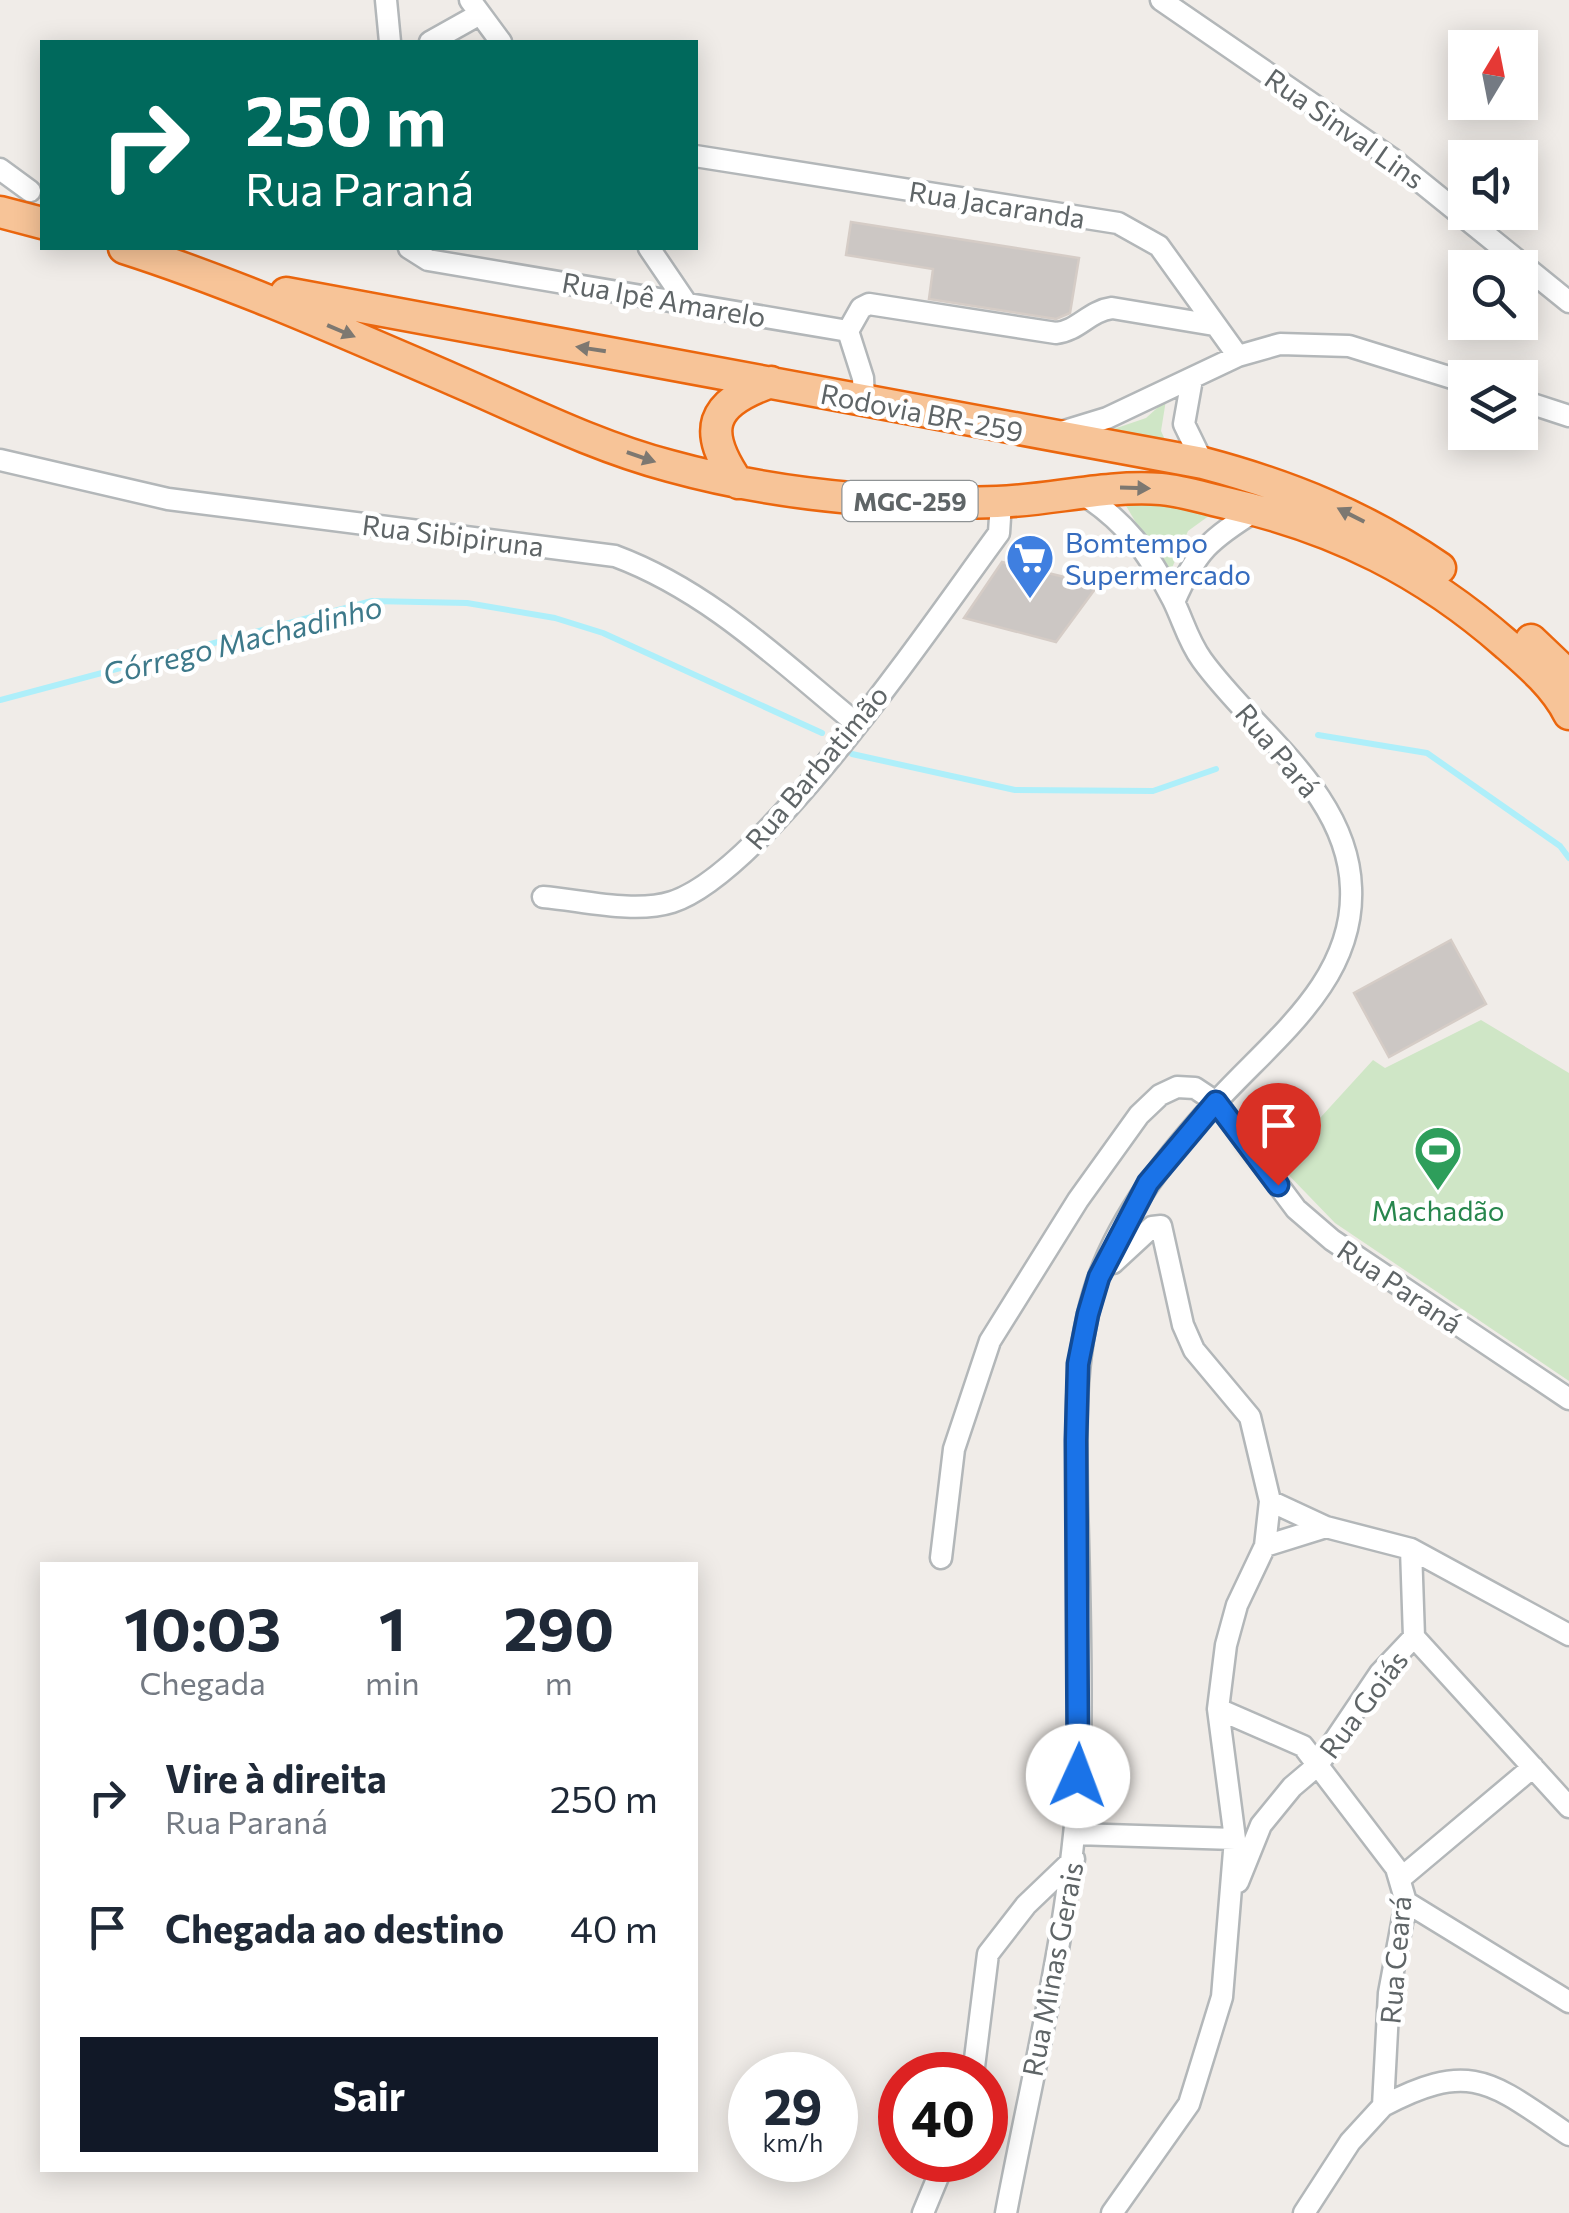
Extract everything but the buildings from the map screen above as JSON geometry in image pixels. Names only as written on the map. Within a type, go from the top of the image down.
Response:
[{"type":"highway","points":[[0,212],[40,222]]},
{"type":"highway","points":[[130,250],[220,279]]},
{"type":"highway","name":"Rodovia BR-259","points":[[220,279],[412,320],[1202,463],[1318,498],[1398,539],[1487,600],[1569,676]]},
{"type":"highway","name":"MGC-259","points":[[220,279],[569,432],[667,466],[738,483],[916,502],[1001,502],[1124,487],[1168,490],[1257,510],[1367,548],[1416,574],[1464,608],[1532,667],[1569,714]]},
{"type":"highway","points":[[738,483],[716,451],[715,431],[724,410],[740,393],[771,382]]},
{"type":"street","points":[[386,0],[390,40]]},
{"type":"street","name":"Rua Sinval Lins","points":[[1161,0],[1391,158],[1569,302]]},
{"type":"street","points":[[433,40],[475,7],[500,40]]},
{"type":"street","name":"Rua Jacaranda","points":[[698,156],[1118,223],[1158,246],[1238,356]]},
{"type":"street","points":[[0,169],[30,191]]},
{"type":"street","name":"Rua Ipê Amarelo","points":[[410,250],[428,260],[848,331]]},
{"type":"street","points":[[650,250],[685,302]]},
{"type":"street","points":[[864,399],[863,378],[848,331],[861,308],[881,304],[1056,333],[1076,328],[1098,310],[1112,308],[1214,325]]},
{"type":"street","points":[[1047,436],[1107,418],[1238,356],[1280,344],[1348,346],[1448,377]]},
{"type":"street","points":[[1192,380],[1184,424],[1202,463]]},
{"type":"street","points":[[1538,406],[1569,416]]},
{"type":"street","name":"Rua Sibipiruna","points":[[0,460],[168,499],[615,556],[660,573],[707,601],[857,724]]},
{"type":"street","name":"Rua Pará","points":[[1079,492],[1116,516],[1137,537],[1202,660],[1319,796],[1344,846],[1351,884],[1350,926],[1331,972],[1306,1010],[1216,1102]]},
{"type":"street","name":"Rua Barbatimão","points":[[543,896],[642,906],[671,902],[701,887],[747,850],[857,724],[999,534],[1001,502]]},
{"type":"street","points":[[1174,602],[1192,560],[1257,510]]},
{"type":"street","points":[[941,1558],[954,1450],[967,1402],[1007,1310],[1032,1280],[1078,1200],[1140,1115],[1160,1096],[1178,1088],[1195,1088],[1216,1102]]},
{"type":"street","name":"Rua Minas Gerais","points":[[1006,2213],[1074,1859],[1080,1747],[1078,1364],[1099,1277],[1148,1183],[1216,1102]]},
{"type":"street","name":"Rua Paraná","points":[[1216,1102],[1296,1208],[1332,1240],[1569,1399]]},
{"type":"street","points":[[1099,1277],[1152,1227],[1161,1226],[1183,1324],[1194,1350],[1250,1416],[1270,1501],[1265,1546],[1234,1618],[1218,1708],[1235,1839],[1222,1997],[1202,2074],[1168,2136],[1112,2213]]},
{"type":"street","points":[[1270,1501],[1326,1527],[1411,1549],[1569,1635]]},
{"type":"street","points":[[1265,1546],[1326,1527]]},
{"type":"street","name":"Rua Goiás","points":[[1231,1893],[1261,1825],[1292,1787],[1318,1765],[1380,1673],[1414,1637],[1411,1549]]},
{"type":"street","points":[[1414,1637],[1566,1798]]},
{"type":"street","name":"Rua Ceará","points":[[1218,1708],[1303,1746],[1401,1878],[1406,1902],[1390,1980],[1383,2106]]},
{"type":"street","points":[[1401,1878],[1533,1767]]},
{"type":"street","points":[[1076,1834],[1235,1839]]},
{"type":"street","points":[[976,2052],[988,1954],[1026,1905],[1074,1859]]},
{"type":"street","points":[[1406,1902],[1569,2002]]},
{"type":"street","points":[[1304,2213],[1350,2142],[1383,2106],[1426,2083],[1462,2079],[1518,2100],[1569,2135]]},
{"type":"street","points":[[923,2213],[936,2182]]},
{"type":"green space","points":[[1166,400],[1161,431],[1167,444],[1102,433],[1146,418]]},
{"type":"green space","points":[[1122,499],[1217,510],[1188,531],[1168,577]]},
{"type":"green space","name":"Machadão","points":[[1481,1020],[1569,1073],[1569,1381],[1335,1223],[1278,1164],[1373,1060],[1385,1068]]},
{"type":"waterway","name":"Córrego Machadinho","points":[[0,700],[372,601],[467,603],[555,618],[603,633],[822,733]]},
{"type":"waterway","name":"Córrego Machadinho","points":[[1318,735],[1427,753],[1560,846],[1569,858]]},
{"type":"waterway","name":"Córrego Machadinho","points":[[852,754],[1015,790],[1153,791],[1216,769]]},
{"type":"place","name":"Bomtempo Supermercado","points":[[1030,600]]},
{"type":"place","name":"Machadão","points":[[1438,1192]]},
{"type":"route","points":[[1078,1776],[1078,1364],[1099,1277],[1148,1183],[1216,1102],[1278,1185]]}]
